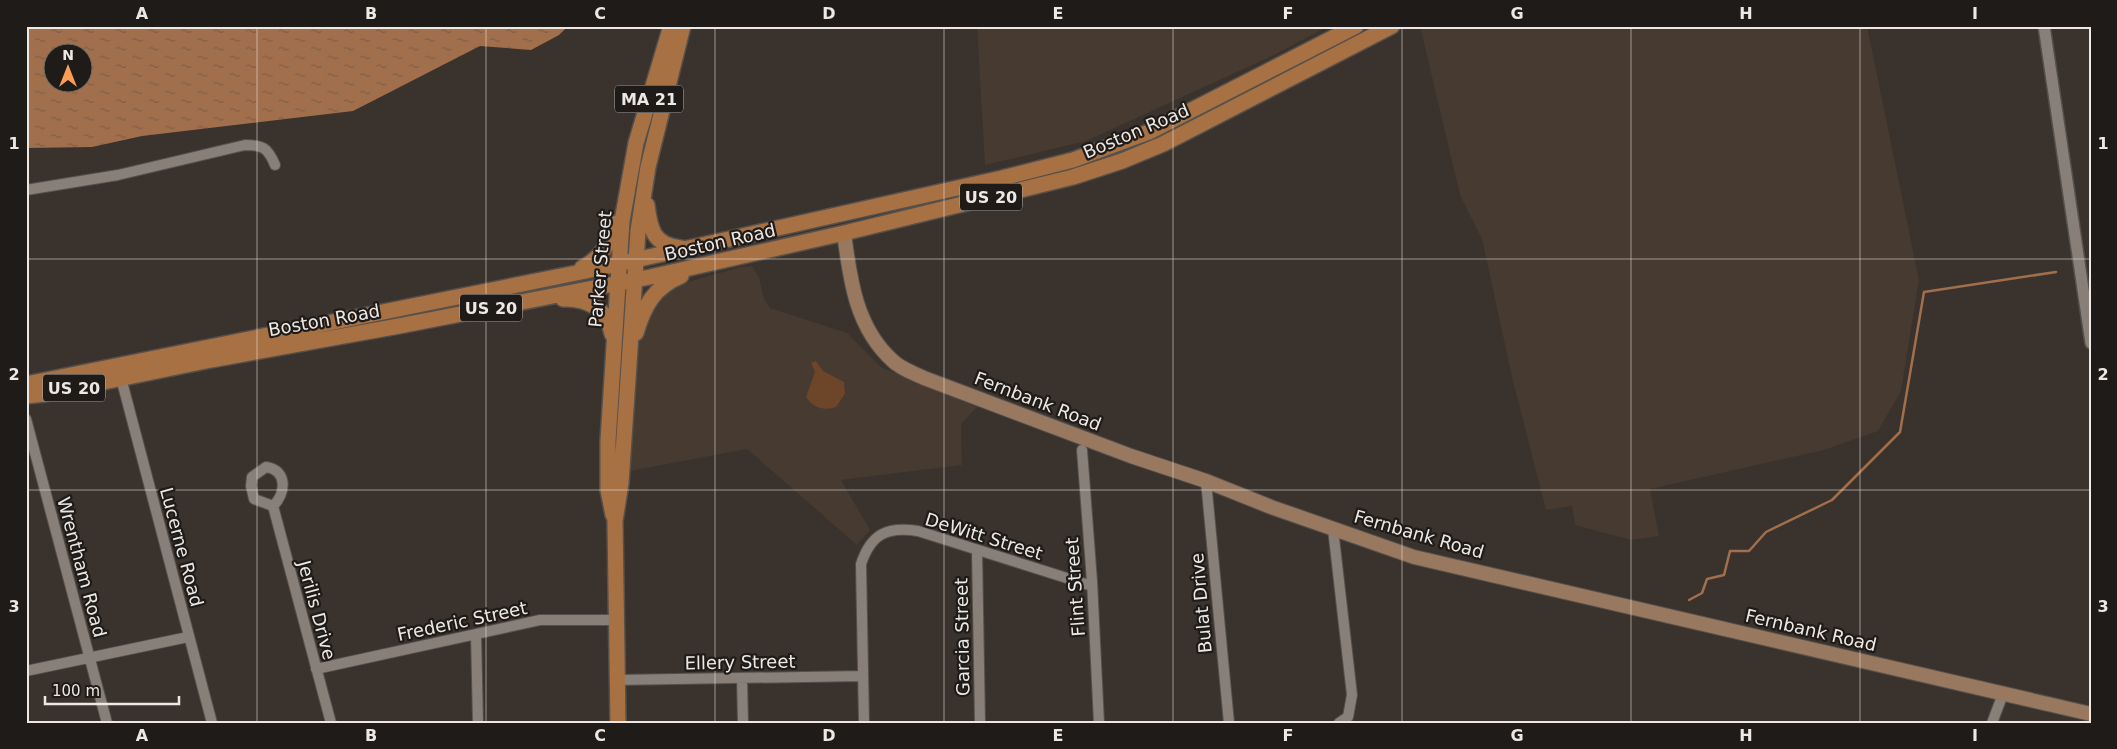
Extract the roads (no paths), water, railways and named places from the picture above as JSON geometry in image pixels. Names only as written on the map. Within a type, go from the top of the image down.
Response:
[{"type":"main road","name":"Parker Street","points":[[615,521],[608,490],[607,457],[618,263],[630,173],[641,124],[671,26]]},
{"type":"main road","name":"Parker Street","points":[[618,723],[615,521],[621,483],[635,259],[645,183],[683,26]]},
{"type":"main road","name":"Boston Road","points":[[26,384],[563,275],[1002,178],[1096,153],[1163,125],[1356,26]]},
{"type":"main road","name":"Boston Road","points":[[26,396],[38,396],[121,378],[634,280],[844,233],[1073,177],[1122,161],[1162,144],[1392,26]]},
{"type":"main road","points":[[563,275],[585,267],[606,248],[614,230],[630,173]]},
{"type":"main road","points":[[645,183],[649,227],[657,238],[672,247],[690,247]]},
{"type":"main road","name":"Fernbank Road","points":[[844,233],[850,279],[862,321],[875,343],[895,363],[924,378],[1131,456],[1206,481],[1414,557],[2091,714]]},
{"type":"main road","points":[[629,358],[643,310],[650,297],[661,286],[711,263]]},
{"type":"main road","points":[[522,302],[568,299],[590,303],[607,319],[611,330],[613,350]]},
{"type":"street","points":[[2044,26],[2090,337]]},
{"type":"street","points":[[26,190],[118,175],[245,145],[260,145],[269,151],[275,164]]},
{"type":"street","name":"Lucerne Road","points":[[121,378],[212,723]]},
{"type":"street","name":"Wrentham Road","points":[[26,419],[107,723]]},
{"type":"street","name":"Flint Street","points":[[1082,450],[1092,586],[1099,723]]},
{"type":"street","name":"Bulat Drive","points":[[1206,481],[1229,723]]},
{"type":"street","name":"Jerilis Drive","points":[[273,506],[331,723]]},
{"type":"street","name":"DeWitt Street","points":[[864,723],[861,564],[865,552],[874,539],[884,533],[905,529],[918,531],[1092,586]]},
{"type":"street","points":[[1333,529],[1352,695],[1348,717],[1338,723]]},
{"type":"street","name":"Garcia Street","points":[[977,551],[980,723]]},
{"type":"street","name":"Frederic Street","points":[[316,669],[540,620],[616,620]]},
{"type":"street","points":[[476,634],[478,723]]},
{"type":"street","points":[[26,671],[188,637]]},
{"type":"street","name":"Ellery Street","points":[[617,680],[863,676]]},
{"type":"street","points":[[742,678],[743,723]]},
{"type":"street","points":[[1992,723],[2003,694]]},
{"type":"water","points":[[26,26],[568,26],[559,35],[531,50],[480,46],[353,111],[142,136],[92,147],[26,148]]},
{"type":"waterway","points":[[1689,600],[1702,593],[1707,579],[1724,575],[1730,551],[1749,551],[1766,532],[1832,500],[1900,432],[1924,292],[2056,272]]}]
